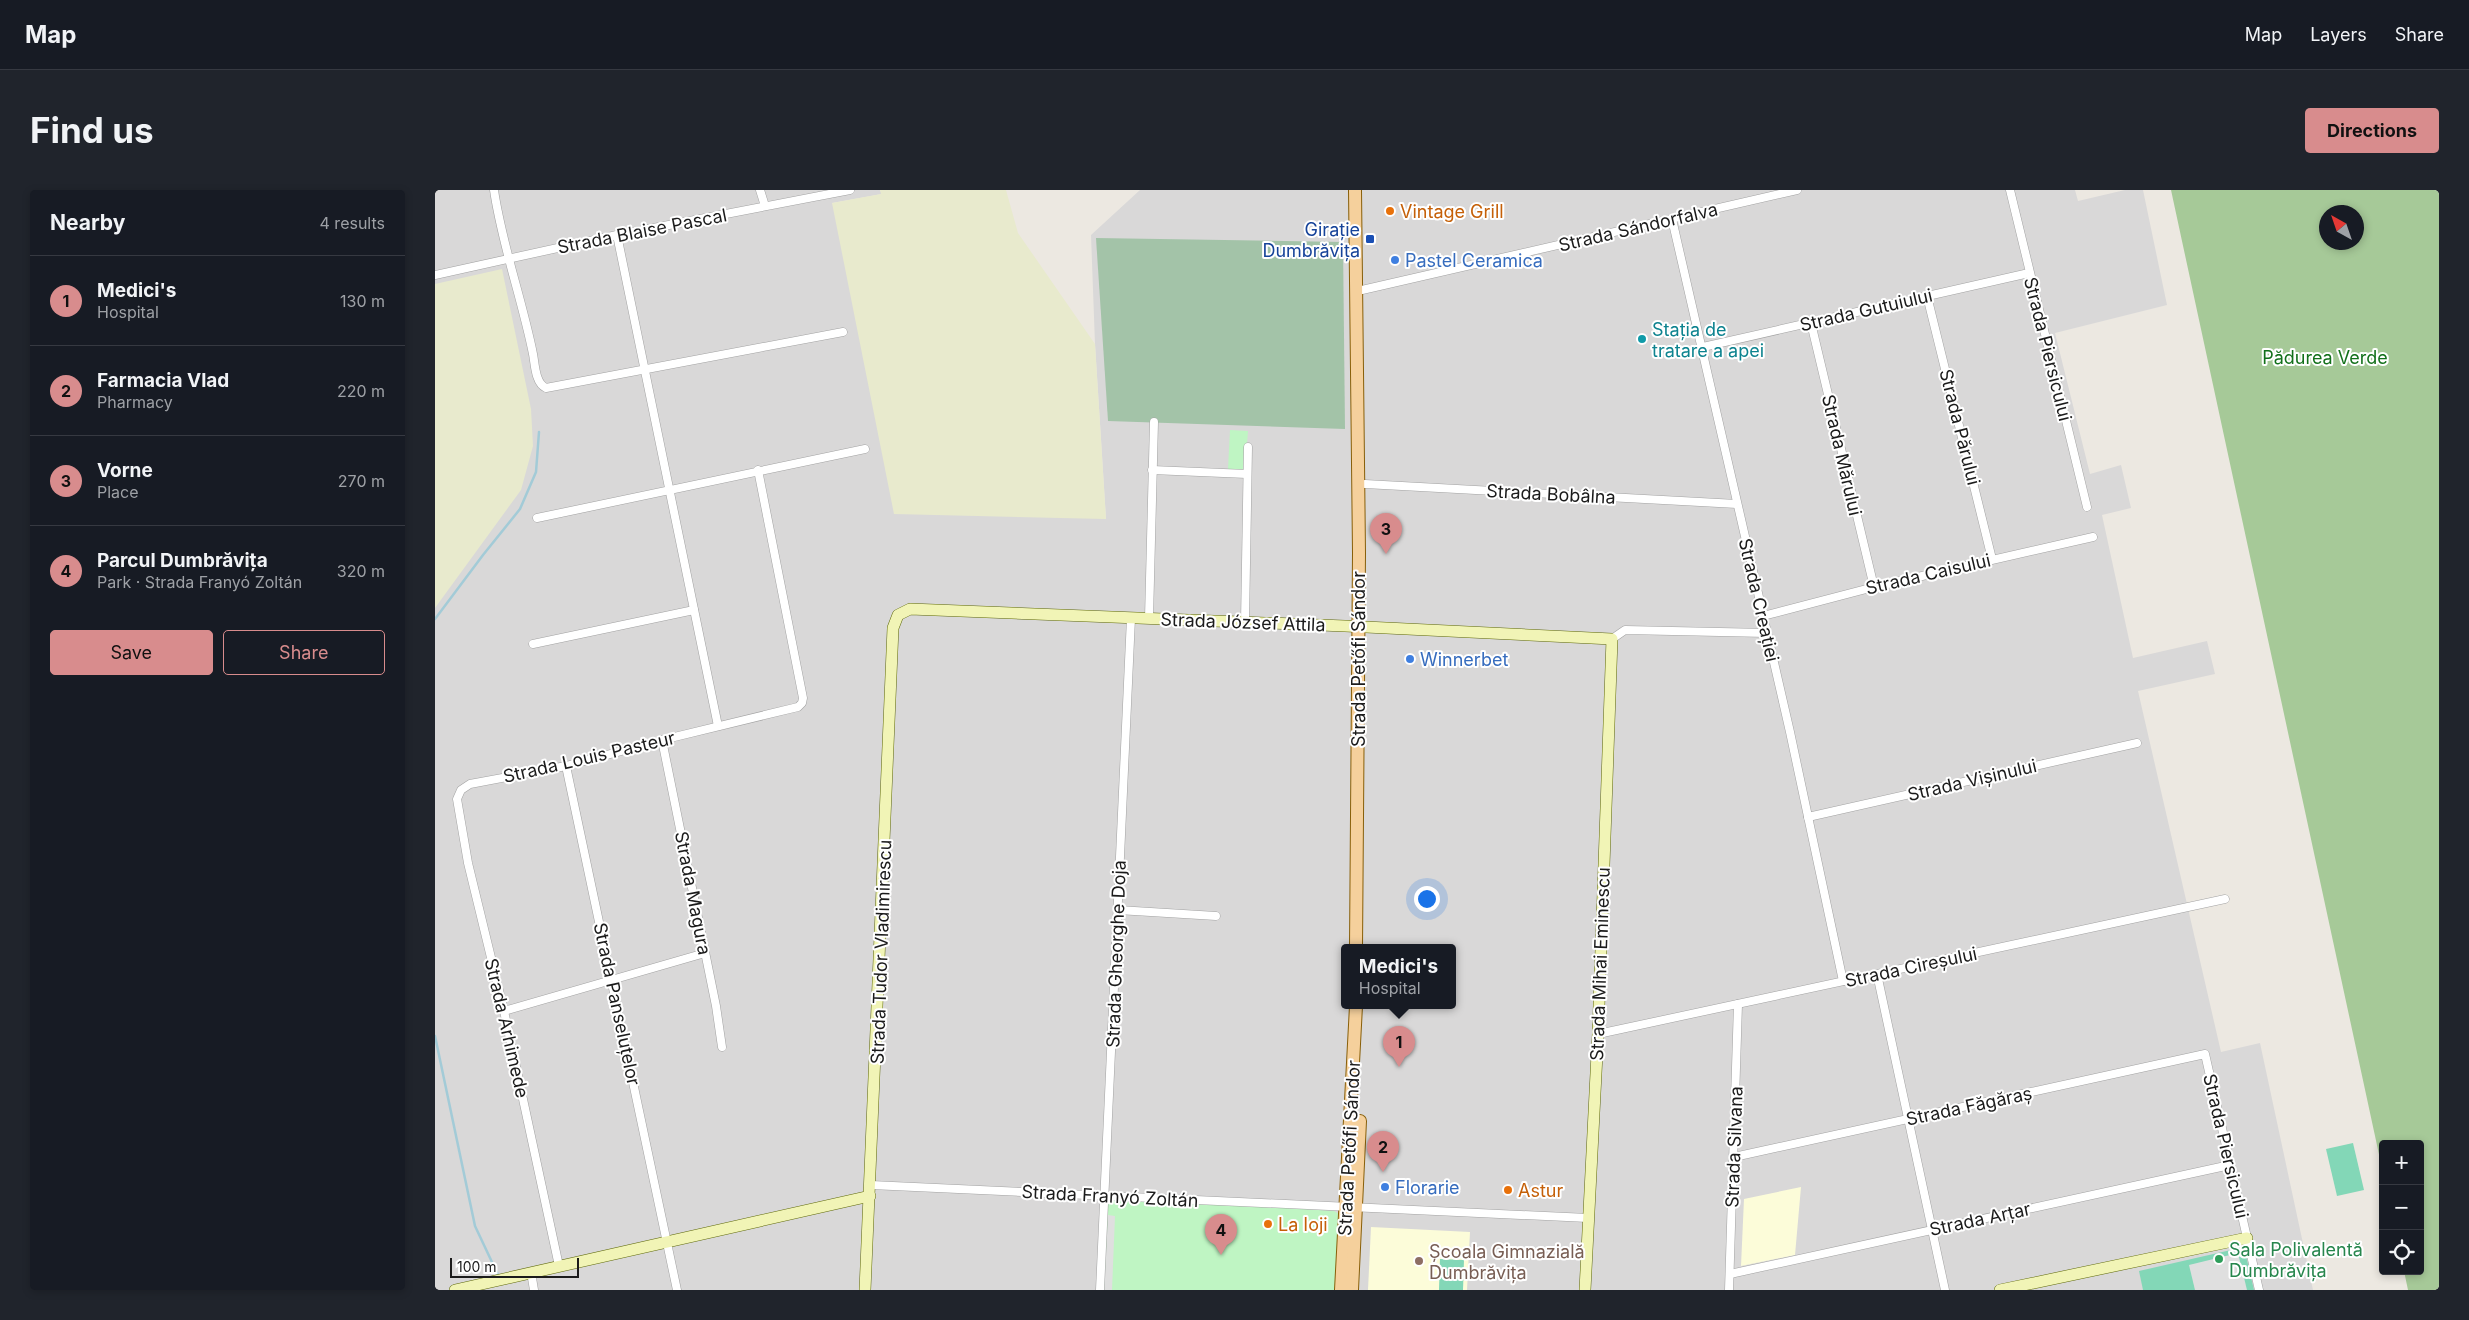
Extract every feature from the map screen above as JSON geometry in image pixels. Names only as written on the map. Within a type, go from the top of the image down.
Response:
[{"type":"main road","name":"Strada Petőfi Sándor","points":[[1355,190],[1365,944]]},
{"type":"main road","name":"Strada Petőfi Sándor","points":[[1356,944],[1365,484],[1362,190]]},
{"type":"main road","name":"Strada Petőfi Sándor","points":[[1352,1290],[1351,1207],[1356,1009]]},
{"type":"main road","name":"Strada Petőfi Sándor","points":[[1341,1290],[1351,1207],[1364,1009]]},
{"type":"street","points":[[493,190],[497,213],[542,386],[546,388],[843,332]]},
{"type":"street","points":[[760,190],[765,206]]},
{"type":"street","name":"Strada Blaise Pascal","points":[[435,275],[617,235],[850,190]]},
{"type":"street","name":"Strada Sándorfalva","points":[[1363,290],[1797,190]]},
{"type":"street","name":"Strada Piersicului","points":[[2010,190],[2087,507]]},
{"type":"street","name":"Strada Creației","points":[[1672,219],[1703,347],[1843,981]]},
{"type":"street","points":[[617,235],[671,489],[718,726]]},
{"type":"street","name":"Strada Gutuiului","points":[[1703,347],[2029,273]]},
{"type":"street","name":"Strada Părului","points":[[1927,296],[1992,559]]},
{"type":"street","name":"Strada Mărului","points":[[1811,323],[1874,587]]},
{"type":"street","points":[[1149,618],[1153,422]]},
{"type":"street","points":[[1245,622],[1248,447]]},
{"type":"street","points":[[537,518],[865,449]]},
{"type":"street","name":"Strada Louis Pasteur","points":[[461,790],[470,784],[566,766],[662,740],[798,707],[802,703],[803,698],[758,470]]},
{"type":"street","points":[[1152,470],[1247,474]]},
{"type":"street","name":"Strada Bobâlna","points":[[1365,484],[1737,504]]},
{"type":"street","name":"Strada Caisului","points":[[1763,616],[1874,587],[2093,537]]},
{"type":"street","name":"Strada József Attila","points":[[898,615],[910,609],[1612,639],[1625,630],[1767,633]]},
{"type":"street","points":[[533,644],[694,610]]},
{"type":"street","name":"Strada Tudor Vladimirescu","points":[[865,1290],[871,1190],[893,628],[898,615]]},
{"type":"street","name":"Strada Gheorghe Doja","points":[[1100,1290],[1106,1196],[1131,618]]},
{"type":"street","name":"Strada Mihai Eminescu","points":[[1585,1290],[1598,1034],[1612,639]]},
{"type":"street","name":"Strada Magura","points":[[662,740],[722,1047]]},
{"type":"street","name":"Strada Vișinului","points":[[1808,817],[2137,743]]},
{"type":"street","name":"Strada Panseluțelor","points":[[566,766],[677,1290]]},
{"type":"street","name":"Strada Arhimede","points":[[461,790],[457,799],[469,863],[504,1011],[559,1266]]},
{"type":"street","name":"Strada Cireșului","points":[[1598,1034],[2225,899]]},
{"type":"street","points":[[1118,910],[1216,916]]},
{"type":"street","points":[[504,1011],[705,953]]},
{"type":"street","points":[[1877,974],[1945,1290]]},
{"type":"street","name":"Strada Silvana","points":[[1729,1290],[1738,1004]]},
{"type":"street","name":"Strada Piersicului","points":[[2205,1054],[2259,1290]]},
{"type":"street","name":"Strada Făgăraș","points":[[1733,1157],[2205,1054]]},
{"type":"street","name":"Strada Arțar","points":[[1730,1274],[2230,1165]]},
{"type":"street","name":"Strada Franyó Zoltán","points":[[455,1290],[667,1242],[871,1190],[1106,1196],[1589,1218]]},
{"type":"street","points":[[2000,1290],[2247,1238]]},
{"type":"street","points":[[531,1272],[534,1290]]},
{"type":"shaded area","points":[[435,190],[880,190],[882,194],[832,203],[1106,519],[1095,344],[1091,235],[1140,190],[2075,190],[2078,201],[2125,190],[2143,190],[2167,305],[2055,333],[2090,474],[2121,465],[2131,508],[2102,515],[2133,658],[2207,641],[2215,674],[2138,691],[2221,1052],[2260,1043],[2313,1290],[435,1290]]},
{"type":"shaded area","points":[[880,190],[1006,190],[1018,233],[1095,344],[1106,519],[894,514],[832,203],[881,194]]},
{"type":"shaded area","points":[[1096,238],[1343,242],[1345,429],[1108,421]]},
{"type":"shaded area","points":[[502,269],[531,409],[533,446],[521,490],[435,608],[435,284]]},
{"type":"shaded area","points":[[1801,1187],[1795,1255],[1741,1266],[1744,1199]]},
{"type":"shaded area","points":[[1108,1215],[1115,1216],[1112,1290],[1104,1290]]},
{"type":"shaded area","name":"Școala Gimnazială Dumbrăvița","points":[[1371,1227],[1470,1232],[1467,1290],[1368,1290]]},
{"type":"shaded area","points":[[2238,1253],[2247,1290],[2195,1290],[2189,1265]]},
{"type":"green space","name":"Pădurea Verde","points":[[2171,190],[2439,190],[2439,1290],[2408,1290],[2405,1275],[2424,1275],[2424,1140],[2379,1140],[2379,1154]]},
{"type":"green space","points":[[1230,430],[1248,431],[1245,470],[1228,469]]},
{"type":"green space","points":[[2353,1143],[2364,1190],[2337,1196],[2326,1149]]},
{"type":"green space","points":[[1106,1197],[1334,1211],[1339,1214],[1339,1290],[1100,1290]]},
{"type":"green space","name":"Sala Polivalentă Dumbrăvița","points":[[2244,1247],[2254,1290],[2143,1290],[2139,1271]]},
{"type":"green space","points":[[1440,1259],[1464,1260],[1463,1290],[1439,1290]]},
{"type":"waterway","points":[[435,619],[520,509],[536,472],[539,432]]},
{"type":"waterway","points":[[435,1036],[475,1226],[499,1277]]},
{"type":"place","name":"Vintage Grill","points":[[1390,211]]},
{"type":"place","name":"Girație Dumbrăvița","points":[[1370,239]]},
{"type":"place","name":"Pastel Ceramica","points":[[1395,260]]},
{"type":"place","name":"Stația de tratare a apei","points":[[1642,339]]},
{"type":"place","name":"Vorne","points":[[1386,554]]},
{"type":"place","name":"Winnerbet","points":[[1410,659]]},
{"type":"place","name":"Medici's","points":[[1399,1067]]},
{"type":"place","name":"Farmacia Vlad","points":[[1383,1172]]},
{"type":"place","name":"Florarie","points":[[1385,1187]]},
{"type":"place","name":"Astur","points":[[1508,1190]]},
{"type":"place","name":"La Ioji","points":[[1268,1224]]},
{"type":"place","name":"Parcul Dumbrăvița","points":[[1221,1255]]},
{"type":"place","name":"Sala Polivalentă Dumbrăvița","points":[[2219,1259]]},
{"type":"place","name":"Școala Gimnazială Dumbrăvița","points":[[1419,1261]]}]
